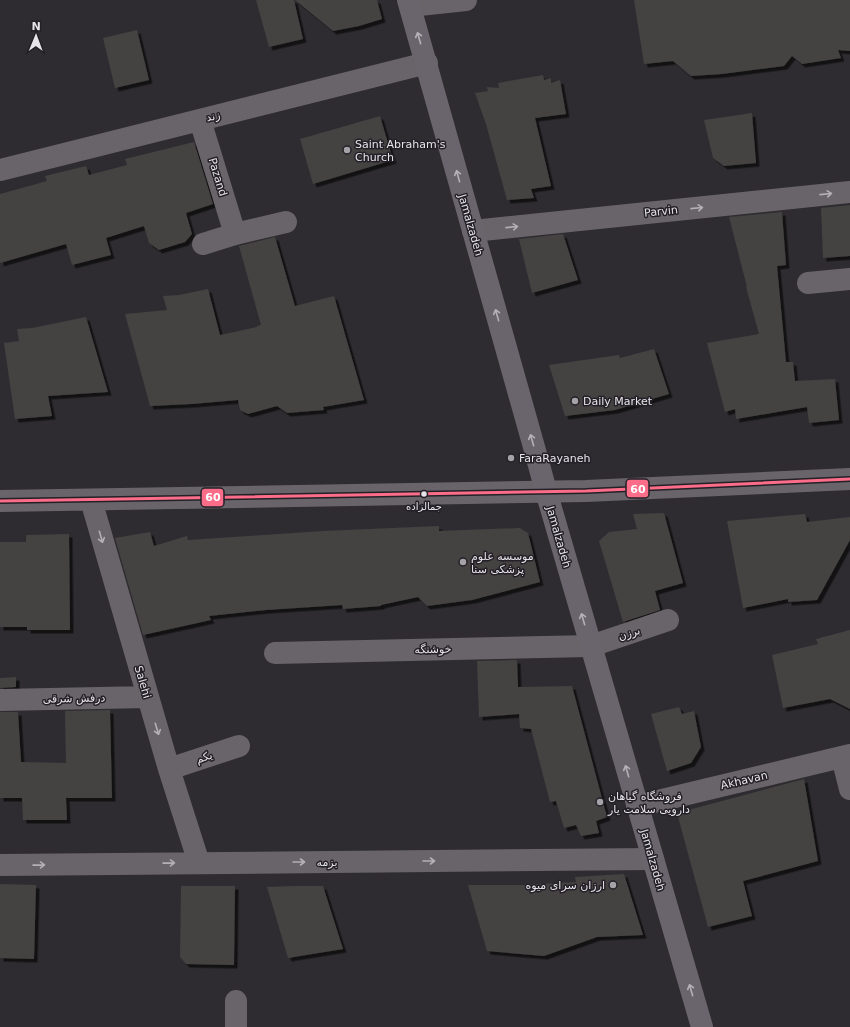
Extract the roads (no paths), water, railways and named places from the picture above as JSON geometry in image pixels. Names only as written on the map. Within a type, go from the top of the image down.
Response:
[{"type":"main road","name":"Jamalzadeh","points":[[409,3],[546,491],[702,1027]]},
{"type":"street","points":[[409,3],[466,0]]},
{"type":"street","name":"زند","points":[[0,170],[426,63]]},
{"type":"street","name":"Pazand","points":[[200,120],[236,234]]},
{"type":"street","name":"Parvin","points":[[473,231],[850,192]]},
{"type":"street","points":[[203,244],[236,234],[286,222]]},
{"type":"street","points":[[808,283],[850,279]]},
{"type":"street","points":[[0,501],[594,491],[850,479]]},
{"type":"street","name":"Salehi","points":[[91,500],[169,769],[199,863]]},
{"type":"street","name":"برزن","points":[[591,646],[668,620]]},
{"type":"street","name":"خوشنگه","points":[[275,653],[591,646]]},
{"type":"street","name":"درفش شرقی","points":[[0,700],[148,697]]},
{"type":"street","name":"یکم","points":[[169,769],[239,746]]},
{"type":"street","points":[[846,756],[850,789]]},
{"type":"street","name":"Akhavan","points":[[637,806],[846,756]]},
{"type":"street","name":"بزمه","points":[[0,865],[653,859]]},
{"type":"street","points":[[236,1001],[236,1027]]},
{"type":"place","name":"Saint Abraham's Church","points":[[347,150]]},
{"type":"place","name":"Daily Market","points":[[575,401]]},
{"type":"place","name":"FaraRayaneh","points":[[511,458]]},
{"type":"place","name":"جمالزاده","points":[[424,494]]},
{"type":"place","name":"موسسه علوم پزشکی سنا","points":[[463,562]]},
{"type":"place","name":"فروشگاه گیاهان دارویی سلامت یار","points":[[600,802]]},
{"type":"place","name":"ارزان سرای میوه","points":[[613,885]]}]
